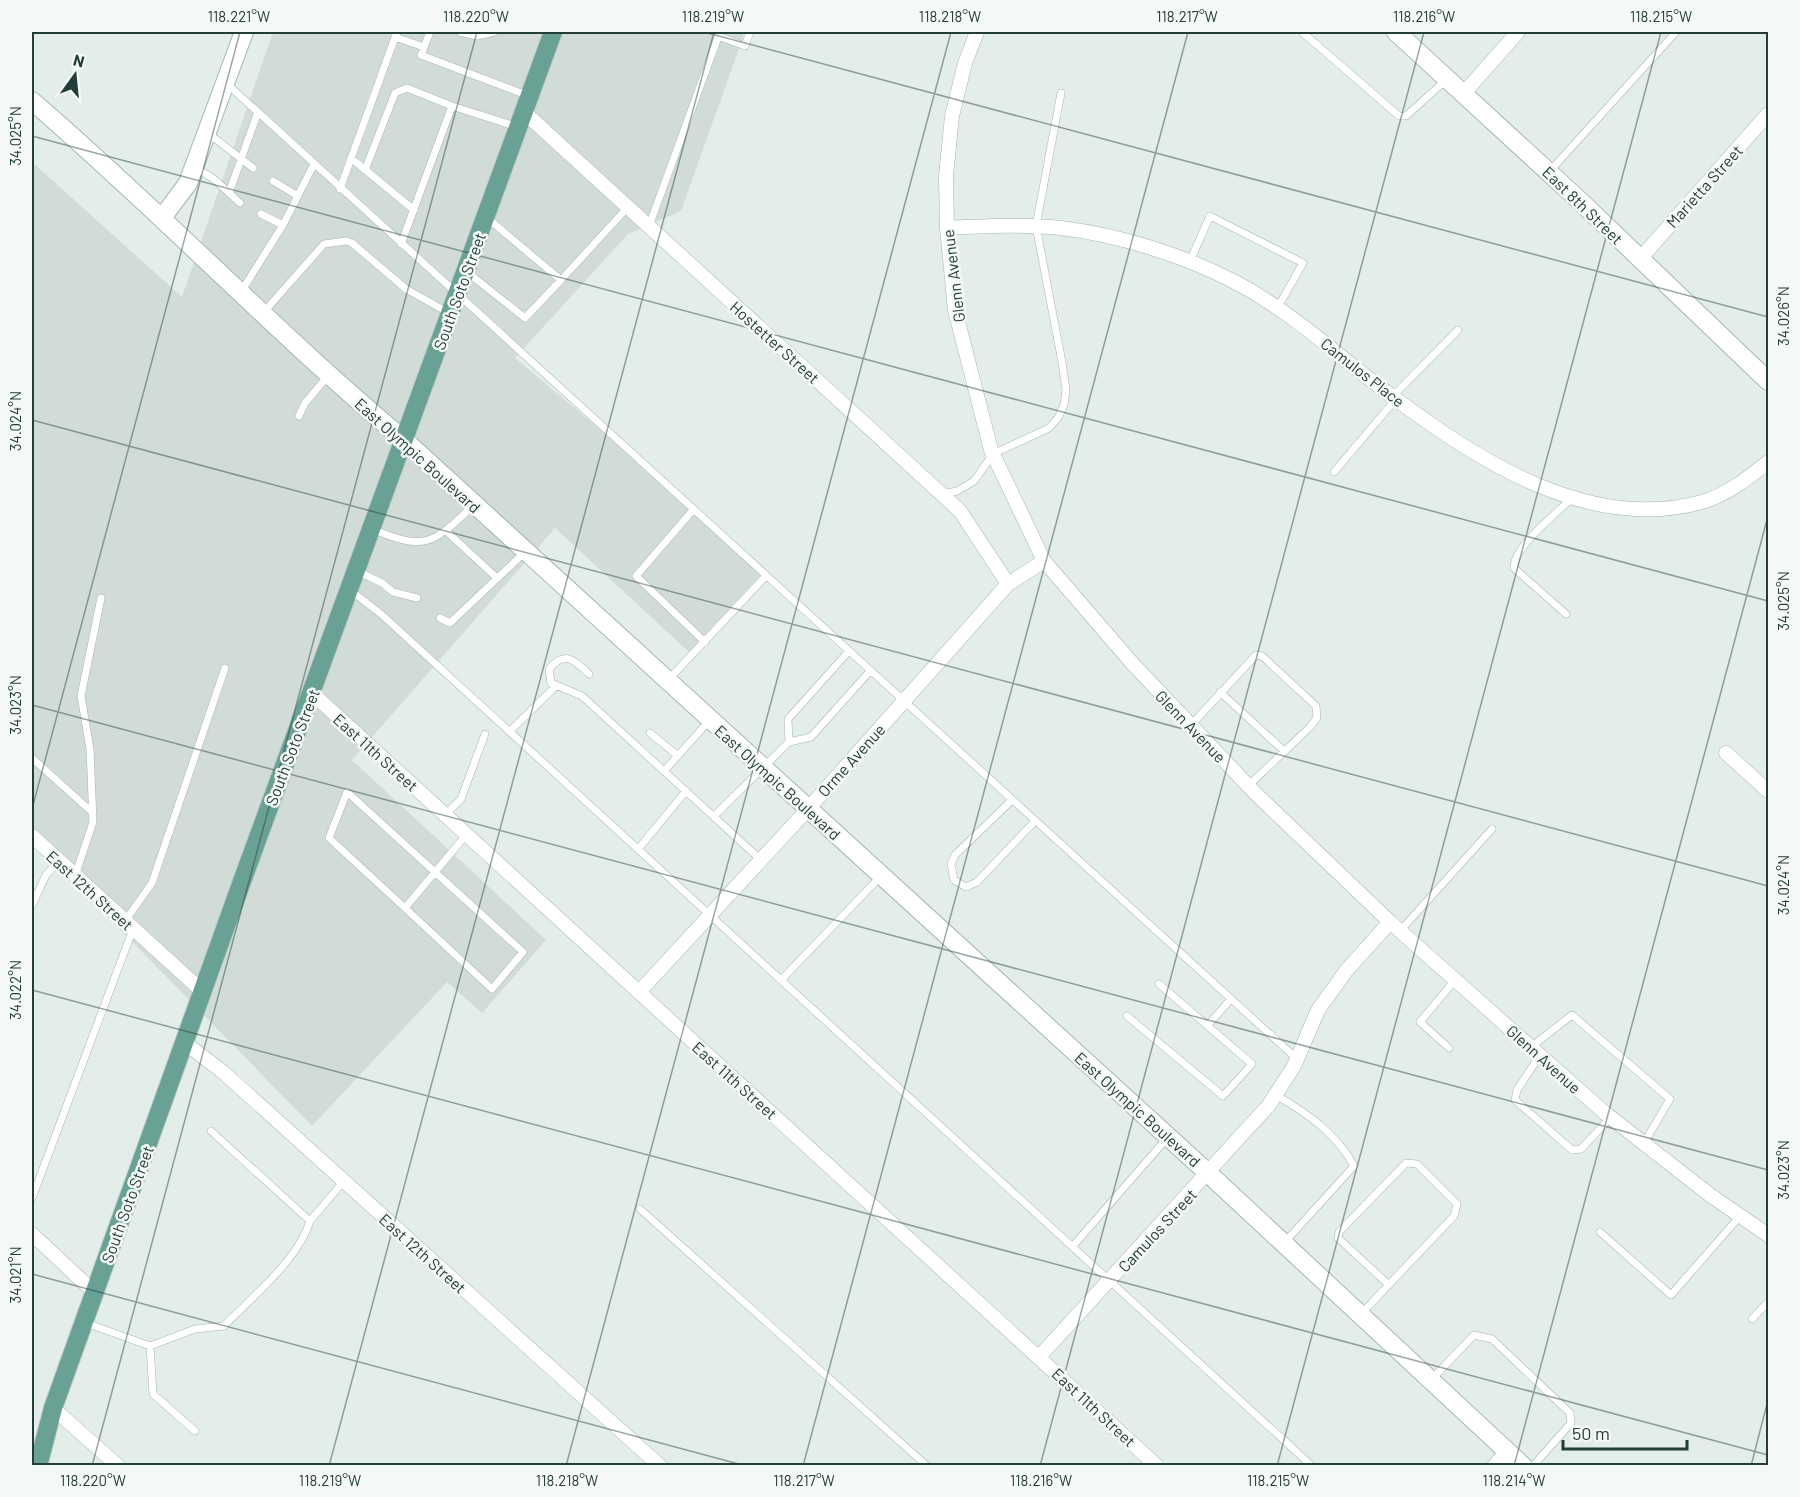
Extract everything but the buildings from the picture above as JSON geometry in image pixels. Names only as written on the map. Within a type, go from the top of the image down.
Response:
[{"type":"main road","points":[[162,218],[188,183],[244,32]]},
{"type":"main road","name":"South Soto Street","points":[[38,1466],[53,1408],[466,271],[526,113],[553,32]]},
{"type":"main road","name":"East 8th Street","points":[[1396,32],[1549,172],[1768,381]]},
{"type":"main road","name":"East Olympic Boulevard","points":[[32,101],[162,218],[328,376],[405,440],[525,552],[1209,1174],[1523,1466]]},
{"type":"street","name":"Glenn Avenue","points":[[977,32],[965,63],[952,116],[946,176],[947,228],[955,310],[993,454],[1044,561],[1131,663],[1248,786],[1395,927],[1611,1117],[1740,1216],[1767,1231]]},
{"type":"street","points":[[1463,94],[1518,32]]},
{"type":"street","name":"Hostetter Street","points":[[526,113],[960,510],[1008,584]]},
{"type":"street","name":"Marietta Street","points":[[1640,259],[1768,114]]},
{"type":"street","name":"Camulos Place","points":[[947,228],[1002,225],[1062,228],[1117,240],[1190,261],[1278,307],[1394,398],[1465,448],[1495,465],[1573,497],[1615,507],[1653,510],[1703,501],[1739,485],[1768,462]]},
{"type":"street","name":"Orme Avenue","points":[[639,992],[808,809],[1008,584],[1044,561]]},
{"type":"street","name":"East 11th Street","points":[[312,694],[1157,1466]]},
{"type":"street","points":[[1726,753],[1768,791]]},
{"type":"street","name":"East 12th Street","points":[[32,836],[203,992]]},
{"type":"street","name":"Camulos Street","points":[[1039,1357],[1209,1174],[1276,1095],[1318,1010],[1346,971],[1395,927]]},
{"type":"street","name":"East 12th Street","points":[[185,1043],[223,1072],[660,1466]]},
{"type":"street","points":[[32,1234],[95,1293]]},
{"type":"street","points":[[53,1408],[118,1466]]},
{"type":"street","points":[[1494,1466],[1508,1450]]},
{"type":"lane","points":[[430,32],[422,56],[526,113]]},
{"type":"lane","points":[[460,32],[477,36],[494,32]]},
{"type":"lane","points":[[649,226],[719,34],[745,46],[750,32]]},
{"type":"lane","points":[[1302,32],[1400,116],[1406,116],[1447,79]]},
{"type":"lane","points":[[1549,172],[1676,32]]},
{"type":"lane","points":[[340,189],[396,34],[424,47]]},
{"type":"lane","points":[[225,82],[1296,1058]]},
{"type":"lane","points":[[365,170],[395,93],[400,88],[407,88],[452,106],[526,113]]},
{"type":"lane","points":[[943,494],[957,491],[974,481],[993,454],[1049,428],[1058,418],[1064,405],[1066,390],[1062,362],[1036,226],[1061,93]]},
{"type":"lane","points":[[401,244],[452,106]]},
{"type":"lane","points":[[229,192],[258,112]]},
{"type":"lane","points":[[207,132],[253,168]]},
{"type":"lane","points":[[351,158],[414,210]]},
{"type":"lane","points":[[240,292],[283,225],[314,164]]},
{"type":"lane","points":[[194,167],[229,192],[240,203]]},
{"type":"lane","points":[[273,181],[298,196]]},
{"type":"lane","points":[[466,271],[525,318],[628,207]]},
{"type":"lane","points":[[261,214],[283,225]]},
{"type":"lane","points":[[1190,261],[1210,216],[1303,263],[1278,307]]},
{"type":"lane","points":[[486,217],[561,280]]},
{"type":"lane","points":[[262,314],[324,244],[345,241],[352,243],[406,289],[451,314]]},
{"type":"lane","points":[[1334,472],[1394,398],[1458,330]]},
{"type":"lane","points":[[299,416],[305,403],[328,376]]},
{"type":"lane","points":[[1566,614],[1514,568],[1514,561],[1520,549],[1573,497]]},
{"type":"lane","points":[[372,529],[405,543],[431,540],[446,531],[474,505]]},
{"type":"lane","points":[[693,510],[636,576],[705,642]]},
{"type":"lane","points":[[446,531],[497,578]]},
{"type":"lane","points":[[440,618],[450,623],[525,552]]},
{"type":"lane","points":[[357,571],[382,583],[393,592],[417,598]]},
{"type":"lane","points":[[668,681],[766,576]]},
{"type":"lane","points":[[350,590],[381,614],[639,848],[1312,1466]]},
{"type":"lane","points":[[75,876],[93,822],[90,749],[81,696],[101,598]]},
{"type":"lane","points":[[789,742],[788,719],[849,651]]},
{"type":"lane","points":[[1191,725],[1252,658],[1262,656],[1318,711],[1317,718],[1310,727],[1248,786]]},
{"type":"lane","points":[[589,674],[576,662],[563,657],[549,669],[551,683],[582,696],[761,860]]},
{"type":"lane","points":[[32,1198],[129,925],[152,883],[225,668]]},
{"type":"lane","points":[[714,816],[789,742],[811,737],[870,671]]},
{"type":"lane","points":[[510,731],[556,686]]},
{"type":"lane","points":[[1220,692],[1284,751]]},
{"type":"lane","points":[[664,771],[710,720]]},
{"type":"lane","points":[[650,733],[676,756]]},
{"type":"lane","points":[[445,815],[461,799],[485,734]]},
{"type":"lane","points":[[32,758],[93,813]]},
{"type":"lane","points":[[639,848],[686,791]]},
{"type":"lane","points":[[347,792],[523,952],[492,989],[405,908],[329,838],[347,792]]},
{"type":"lane","points":[[1012,800],[955,855],[951,864],[954,880],[966,887],[977,882],[1035,821]]},
{"type":"lane","points":[[1395,927],[1492,830]]},
{"type":"lane","points":[[405,908],[466,835]]},
{"type":"lane","points":[[32,905],[46,875],[59,861]]},
{"type":"lane","points":[[782,979],[881,876]]},
{"type":"lane","points":[[1449,1048],[1419,1022],[1455,980]]},
{"type":"lane","points":[[1127,1016],[1223,1096],[1252,1064],[1159,984]]},
{"type":"lane","points":[[1208,1025],[1231,999]]},
{"type":"lane","points":[[1611,1117],[1581,1149],[1572,1150],[1515,1100],[1516,1090],[1536,1051],[1572,1015],[1670,1099],[1644,1143]]},
{"type":"lane","points":[[1276,1095],[1306,1113],[1343,1146],[1354,1166],[1284,1243]]},
{"type":"lane","points":[[211,1131],[310,1221]]},
{"type":"lane","points":[[1073,1246],[1168,1137]]},
{"type":"lane","points":[[1361,1314],[1454,1216],[1457,1204],[1417,1164],[1406,1163],[1339,1232],[1338,1238],[1389,1284]]},
{"type":"lane","points":[[84,1322],[150,1346],[195,1329],[224,1326],[293,1253],[305,1237],[310,1221],[344,1181]]},
{"type":"lane","points":[[640,1209],[927,1466]]},
{"type":"lane","points":[[1600,1232],[1671,1294],[1740,1216]]},
{"type":"lane","points":[[1752,1319],[1768,1302]]},
{"type":"lane","points":[[1431,1380],[1474,1335],[1492,1339],[1570,1413],[1571,1423],[1533,1466]]},
{"type":"lane","points":[[150,1346],[153,1394],[195,1431]]},
{"type":"shaded area","points":[[273,32],[745,32],[681,211],[628,234],[515,358],[766,569],[689,652],[555,528],[352,760],[546,940],[482,1013],[447,982],[312,1126],[32,839],[32,162],[182,297]]}]
